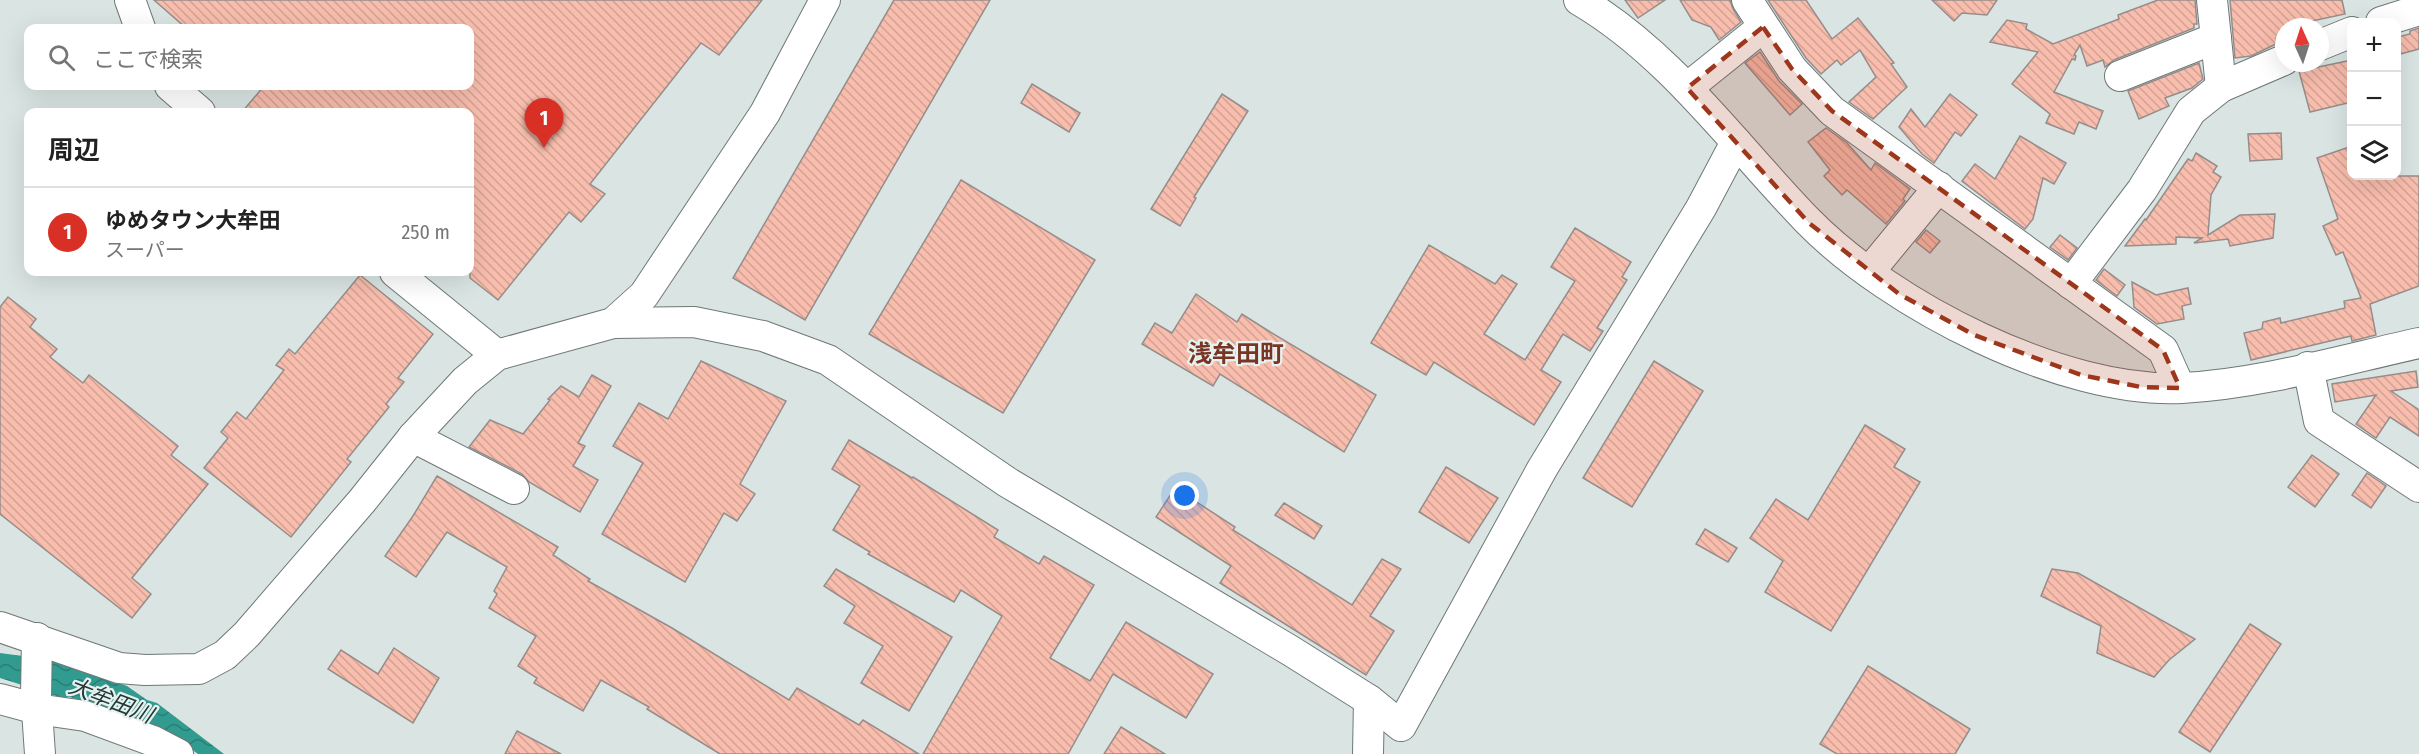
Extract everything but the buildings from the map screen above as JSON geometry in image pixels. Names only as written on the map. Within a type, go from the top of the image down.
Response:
[{"type":"street","points":[[130,0],[139,24]]},
{"type":"street","points":[[612,323],[644,295],[765,113],[825,0]]},
{"type":"street","points":[[1579,0],[1604,14],[1637,40],[1687,88],[1809,223],[1848,257],[1899,294],[1974,335],[2081,375],[2141,387],[2180,388],[2231,384],[2419,343]]},
{"type":"street","points":[[1747,0],[1792,69],[1832,111],[2163,350],[2180,388]]},
{"type":"street","points":[[2212,0],[2221,87]]},
{"type":"street","points":[[2394,18],[2419,10]]},
{"type":"street","points":[[1687,88],[1763,27]]},
{"type":"street","points":[[2329,41],[2347,34]]},
{"type":"street","points":[[2120,76],[2216,38]]},
{"type":"street","points":[[2071,284],[2142,190],[2191,111],[2221,87],[2275,64]]},
{"type":"street","points":[[175,90],[195,108]]},
{"type":"street","points":[[0,627],[37,643],[119,668],[199,669],[225,655],[247,634],[362,501],[413,436],[465,381],[497,355],[612,323],[694,322],[763,336],[828,360],[1007,482],[1292,651],[1369,700],[1401,726],[1542,469],[1701,208],[1736,142]]},
{"type":"street","points":[[1869,272],[1939,188]]},
{"type":"street","points":[[400,276],[497,355]]},
{"type":"street","points":[[2308,367],[2319,421],[2419,487]]},
{"type":"street","points":[[413,436],[514,489]]},
{"type":"street","points":[[37,643],[36,703],[40,754]]},
{"type":"street","points":[[0,699],[36,703],[86,716],[153,741],[178,754]]},
{"type":"street","points":[[1368,754],[1369,700]]},
{"type":"highlighted area","points":[[1763,27],[1792,69],[1832,111],[2163,350],[2180,388],[2141,387],[2081,375],[1974,335],[1899,294],[1809,223],[1687,88]]},
{"type":"water","name":"大牟田川","points":[[0,653],[59,661],[127,686],[147,700],[157,703],[224,754],[198,754],[169,733],[148,724],[70,697],[63,698],[0,678]]},
{"type":"place","name":"ゆめタウン大牟田","points":[[544,148]]},
{"type":"district","name":"浅牟田町","points":[[1236,354]]}]
